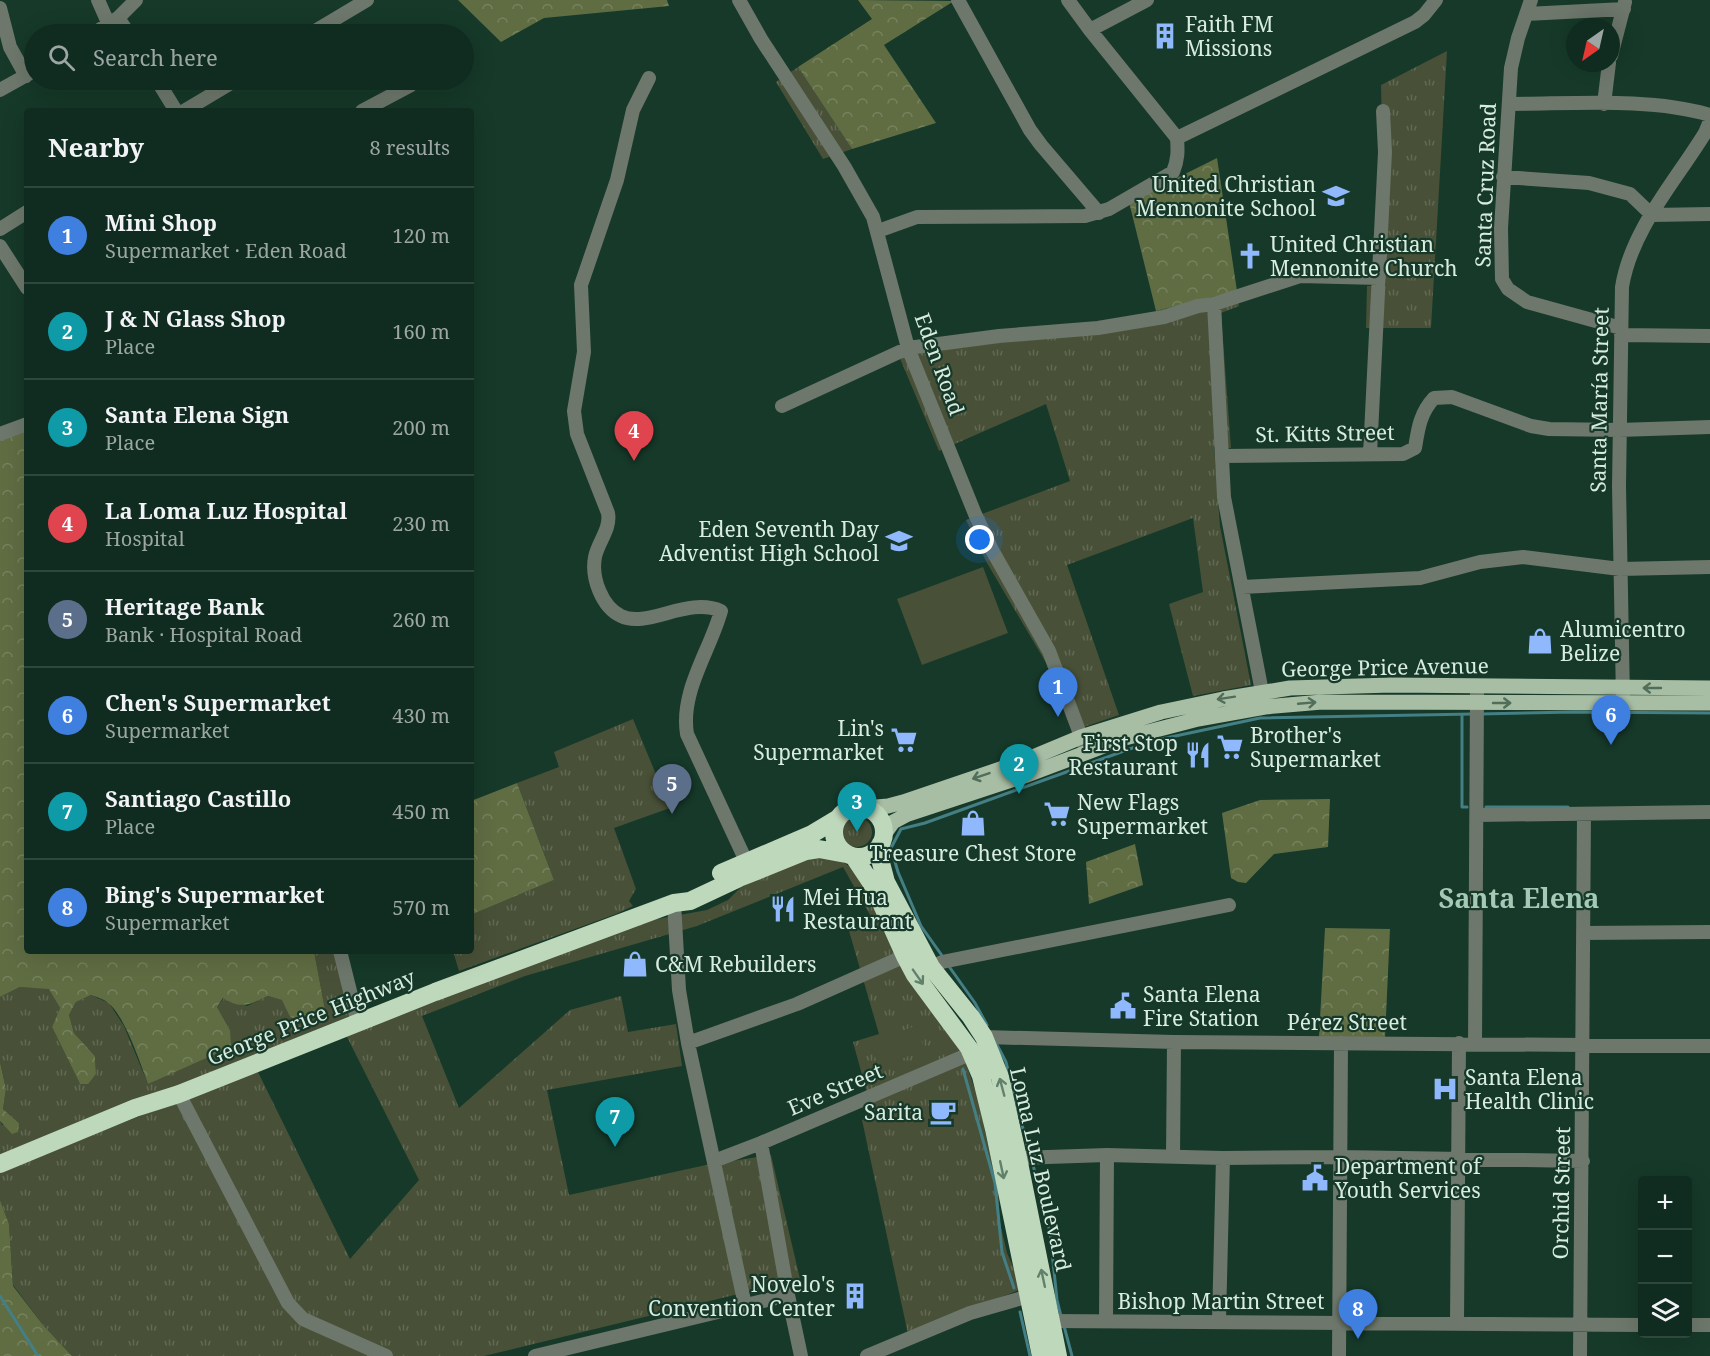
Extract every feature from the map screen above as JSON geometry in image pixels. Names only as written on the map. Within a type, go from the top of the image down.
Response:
[{"type":"highway","points":[[864,808],[871,810],[881,821],[882,839],[878,848],[867,856],[850,855],[836,842],[834,826],[837,819],[849,809],[864,808]]},
{"type":"highway","name":"George Price Highway","points":[[674,903],[685,891],[746,861],[812,834],[837,819]]},
{"type":"highway","name":"Loma Luz Boulevard","points":[[882,839],[883,874],[931,967],[984,1037],[1000,1077],[1058,1356]]},
{"type":"highway","name":"George Price Highway","points":[[0,1164],[135,1108],[179,1094],[435,992],[674,903],[690,901],[806,851],[819,849],[850,855]]},
{"type":"highway","name":"Loma Luz Boulevard","points":[[850,855],[874,887],[915,975],[957,1029],[972,1053],[987,1100],[1041,1356]]},
{"type":"main road","name":"George Price Avenue","points":[[1264,700],[1290,688],[1317,686],[1477,686],[1710,703]]},
{"type":"main road","name":"George Price Avenue","points":[[882,839],[893,822],[908,814],[982,790],[1161,712],[1264,700],[1476,703],[1710,688]]},
{"type":"main road","name":"George Price Avenue","points":[[864,808],[903,802],[1021,762],[1084,745]]},
{"type":"street","points":[[98,0],[117,24]]},
{"type":"street","points":[[108,24],[136,0]]},
{"type":"street","points":[[327,24],[367,0]]},
{"type":"street","name":"Eden Road","points":[[739,0],[761,39],[844,166],[867,206],[878,231],[908,348],[975,513],[997,559],[1049,651],[1084,745]]},
{"type":"street","points":[[958,0],[1035,138],[1099,213]]},
{"type":"street","points":[[878,231],[917,217],[1070,216],[1099,213],[1173,172],[1179,152],[1177,138],[1068,0]]},
{"type":"street","points":[[1090,30],[1147,0]]},
{"type":"street","points":[[1177,138],[1415,22],[1430,9],[1436,0]]},
{"type":"street","name":"Santa Cruz Road","points":[[1531,0],[1511,68],[1503,177],[1502,279],[1508,289],[1527,302],[1621,332],[1710,336]]},
{"type":"street","points":[[1526,14],[1625,4],[1620,23]]},
{"type":"street","points":[[0,8],[10,47],[24,65]]},
{"type":"street","points":[[1604,104],[1608,72]]},
{"type":"street","points":[[0,90],[24,76]]},
{"type":"street","points":[[649,78],[633,110],[617,180],[581,285],[584,352],[574,423],[608,513],[608,525],[595,556],[595,563],[596,581],[611,611],[627,619],[656,616],[699,605],[721,611],[689,697],[685,723],[687,734],[746,861]]},
{"type":"street","points":[[163,90],[174,108]]},
{"type":"street","points":[[189,108],[219,90]]},
{"type":"street","points":[[368,108],[402,90]]},
{"type":"street","points":[[1509,104],[1679,106],[1710,115]]},
{"type":"street","points":[[1370,454],[1385,152],[1383,111]]},
{"type":"street","name":"Santa María Street","points":[[1623,695],[1619,430],[1622,287],[1635,245],[1710,121]]},
{"type":"street","points":[[1503,177],[1589,183],[1630,194],[1652,215],[1710,214]]},
{"type":"street","points":[[0,229],[24,214]]},
{"type":"street","points":[[0,246],[24,283]]},
{"type":"street","points":[[782,406],[908,348],[999,336],[1098,328],[1164,317],[1198,306],[1214,304],[1300,276],[1379,278]]},
{"type":"street","points":[[1214,304],[1224,497],[1264,700]]},
{"type":"street","name":"St. Kitts Street","points":[[1222,456],[1403,454],[1415,448],[1420,418],[1426,406],[1434,398],[1452,397],[1531,426],[1549,429],[1619,430],[1710,427]]},
{"type":"street","points":[[0,434],[24,425]]},
{"type":"street","points":[[1242,587],[1420,578],[1480,562],[1523,557],[1620,569],[1710,567]]},
{"type":"street","points":[[1475,1044],[1477,686]]},
{"type":"street","points":[[1477,814],[1710,812]]},
{"type":"street","name":"Orchid Street","points":[[1580,1356],[1584,814]]},
{"type":"street","points":[[674,903],[679,990],[688,1043],[745,1305]]},
{"type":"street","points":[[931,967],[937,963],[1230,905]]},
{"type":"street","points":[[1583,933],[1710,933]]},
{"type":"street","points":[[341,954],[358,1023]]},
{"type":"street","points":[[688,1043],[797,1004],[905,956]]},
{"type":"street","name":"Pérez Street","points":[[984,1037],[1174,1042],[1710,1046]]},
{"type":"street","points":[[1173,1156],[1174,1042]]},
{"type":"street","points":[[1339,1356],[1341,1043]]},
{"type":"street","points":[[1457,1324],[1459,1043]]},
{"type":"street","name":"Eve Street","points":[[714,1161],[972,1053]]},
{"type":"street","points":[[179,1094],[288,1303],[295,1312],[303,1319],[386,1356]]},
{"type":"street","points":[[761,1143],[801,1356]]},
{"type":"street","points":[[1106,1321],[1107,1155]]},
{"type":"street","points":[[1018,1158],[1107,1155],[1583,1161]]},
{"type":"street","points":[[1219,1321],[1223,1158]]},
{"type":"street","points":[[535,1356],[552,1354],[788,1295]]},
{"type":"street","points":[[867,1356],[970,1313],[1029,1296]]},
{"type":"street","name":"Bishop Martin Street","points":[[1052,1321],[1638,1325]]},
{"type":"street","points":[[1692,1325],[1710,1325]]},
{"type":"green space","points":[[458,0],[667,0],[669,6],[544,18],[501,42]]},
{"type":"green space","points":[[858,0],[954,1],[884,45],[936,123],[852,149],[798,67],[872,19]]},
{"type":"green space","points":[[1447,51],[1431,328],[1366,328],[1367,286],[1386,286],[1381,85]]},
{"type":"green space","points":[[798,67],[852,149],[823,159],[776,82]]},
{"type":"green space","points":[[1217,158],[1237,291],[1156,311],[1129,202]]},
{"type":"green space","points":[[1237,291],[1239,306],[1221,313],[1231,448],[1214,447],[1220,526],[1251,685],[1193,696],[1169,604],[1203,592],[1193,518],[1067,565],[1119,715],[1075,730],[1053,659],[1045,661],[987,563],[966,520],[1070,481],[1046,404],[939,451],[899,356],[1158,321],[1156,311]]},
{"type":"green space","points":[[24,428],[24,954],[315,954],[326,1015],[301,1021],[290,1017],[282,1000],[268,996],[241,1005],[223,998],[217,1007],[230,1030],[231,1047],[148,1084],[126,1028],[114,1009],[104,1000],[91,995],[76,1002],[69,1015],[74,1033],[95,1056],[96,1074],[88,1084],[80,1084],[52,1027],[60,1008],[49,989],[20,987],[0,997],[0,435]]},
{"type":"green space","points":[[983,567],[1008,633],[922,665],[897,599]]},
{"type":"green space","points":[[633,719],[670,808],[614,828],[636,889],[629,901],[633,906],[459,971],[454,954],[474,954],[474,914],[554,880],[517,783],[559,767],[554,752]]},
{"type":"green space","points":[[517,783],[554,880],[474,914],[474,800]]},
{"type":"green space","points":[[1330,799],[1328,847],[1274,854],[1246,883],[1231,878],[1222,813],[1260,800]]},
{"type":"green space","points":[[857,817],[863,818],[871,826],[871,838],[863,846],[857,847],[851,846],[843,838],[842,832],[843,826],[851,818]]},
{"type":"green space","points":[[1135,844],[1143,885],[1089,904],[1086,862]]},
{"type":"green space","points":[[818,856],[841,861],[854,869],[964,1057],[978,1099],[998,1191],[1000,1223],[1019,1290],[908,1334],[862,1120],[873,1115],[853,1042],[879,1034],[849,931],[874,922],[843,867],[697,926],[525,976],[422,1016],[459,1108],[570,1010],[621,996],[628,1032],[676,1024],[682,1066],[547,1090],[569,1195],[706,1165],[771,1155],[800,1279],[484,1356],[72,1356],[43,1325],[13,1285],[9,1224],[0,1200],[0,1171],[257,1070],[350,1259],[419,1180],[346,1035],[641,922],[707,910],[728,900],[740,888],[776,869]]},
{"type":"green space","points":[[1325,928],[1390,929],[1385,1038],[1319,1037]]},
{"type":"green space","points":[[315,954],[344,954],[357,1013],[0,1159],[0,1121],[2,1125],[19,1123],[3,1109],[6,1089],[0,1062],[0,997],[20,987],[49,988],[60,1008],[52,1027],[80,1084],[87,1084],[96,1074],[95,1056],[74,1033],[69,1015],[76,1002],[91,995],[109,1003],[124,1026],[148,1084],[230,1030],[217,1007],[224,998],[247,1006],[268,996],[283,1000],[290,1017],[301,1021],[326,1015]]},
{"type":"green space","points":[[915,1026],[925,1050],[879,1067],[870,1043]]},
{"type":"green space","points":[[0,1062],[6,1089],[3,1109],[19,1123],[18,1132],[12,1134],[0,1121]]},
{"type":"green space","points":[[0,1200],[9,1224],[13,1286],[43,1325],[72,1356],[0,1356]]},
{"type":"waterway","points":[[1480,714],[1710,713]]},
{"type":"waterway","points":[[1088,764],[1152,741],[1260,718],[1473,714]]},
{"type":"waterway","points":[[1462,715],[1462,807],[1467,807]]},
{"type":"waterway","points":[[943,957],[921,926],[898,872],[891,848],[901,829],[925,823],[1072,770]]},
{"type":"waterway","points":[[1486,807],[1568,807]]},
{"type":"waterway","points":[[948,965],[975,1003],[987,1025]]},
{"type":"waterway","points":[[995,1041],[1006,1062],[1029,1152]]},
{"type":"waterway","points":[[963,1069],[995,1183],[1002,1252],[1014,1288]]},
{"type":"waterway","points":[[1032,1161],[1050,1232],[1057,1300],[1061,1316]]},
{"type":"waterway","points":[[0,1296],[38,1356]]},
{"type":"waterway","points":[[1020,1312],[1030,1356]]},
{"type":"waterway","points":[[1064,1326],[1072,1356]]},
{"type":"place","name":"Faith FM Missions","points":[[1165,36]]},
{"type":"place","name":"United Christian Mennonite School","points":[[1336,196]]},
{"type":"place","name":"United Christian Mennonite Church","points":[[1250,256]]},
{"type":"place","name":"La Loma Luz Hospital","points":[[634,461]]},
{"type":"place","name":"Eden Seventh Day Adventist High School","points":[[899,541]]},
{"type":"place","name":"Alumicentro Belize","points":[[1540,641]]},
{"type":"place","name":"Mini Shop","points":[[1058,717]]},
{"type":"place","name":"Lin's Supermarket","points":[[904,740]]},
{"type":"place","name":"Chen's Supermarket","points":[[1611,745]]},
{"type":"place","name":"Brother's Supermarket","points":[[1230,747]]},
{"type":"place","name":"First Stop Restaurant","points":[[1198,755]]},
{"type":"place","name":"J & N Glass Shop","points":[[1019,794]]},
{"type":"place","name":"Heritage Bank","points":[[672,814]]},
{"type":"place","name":"New Flags Supermarket","points":[[1057,814]]},
{"type":"place","name":"Treasure Chest Store","points":[[973,823]]},
{"type":"place","name":"Santa Elena Sign","points":[[857,832]]},
{"type":"place","name":"Mei Hua Restaurant","points":[[783,909]]},
{"type":"place","name":"C&M Rebuilders","points":[[635,964]]},
{"type":"place","name":"Santa Elena Fire Station","points":[[1123,1006]]},
{"type":"place","name":"Santa Elena Health Clinic","points":[[1445,1089]]},
{"type":"place","name":"Sarita","points":[[943,1112]]},
{"type":"place","name":"Santiago Castillo","points":[[615,1147]]},
{"type":"place","name":"Department of Youth Services","points":[[1315,1178]]},
{"type":"place","name":"Novelo's Convention Center","points":[[855,1296]]},
{"type":"place","name":"Bing's Supermarket","points":[[1358,1339]]},
{"type":"district","name":"Santa Elena","points":[[1519,897]]}]
